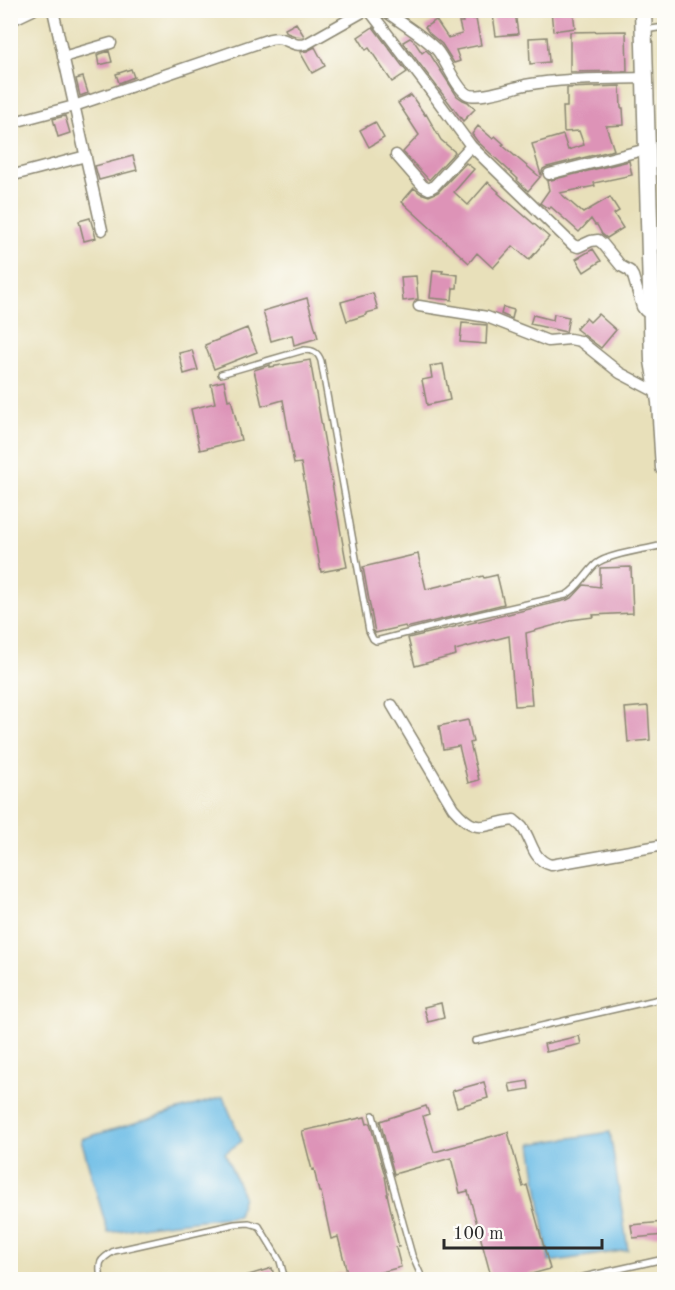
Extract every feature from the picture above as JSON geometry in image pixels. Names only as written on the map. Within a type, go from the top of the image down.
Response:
[{"type":"highway","points":[[643,10],[647,149],[658,313],[653,361],[664,446],[664,468]]},
{"type":"street","points":[[10,21],[33,10]]},
{"type":"street","points":[[53,10],[102,230]]},
{"type":"street","points":[[10,123],[75,106],[270,39],[283,38],[294,45],[306,44],[367,10],[471,146],[573,245],[578,247],[598,240],[603,244],[621,266],[630,271],[645,311],[658,313]]},
{"type":"street","points":[[384,10],[433,46],[467,95],[476,96],[525,85],[565,80],[645,78]]},
{"type":"street","points":[[63,57],[111,43]]},
{"type":"street","points":[[396,155],[423,186],[429,189],[471,146]]},
{"type":"street","points":[[549,174],[647,149]]},
{"type":"street","points":[[10,176],[86,156]]},
{"type":"street","points":[[419,306],[487,317],[548,341],[570,339],[580,341],[620,373],[658,393]]},
{"type":"street","points":[[392,705],[453,808],[471,826],[483,827],[514,820],[521,826],[537,856],[543,863],[551,865],[664,845]]},
{"type":"lane","points":[[643,30],[664,27]]},
{"type":"lane","points":[[221,374],[304,350],[318,354],[369,631],[376,641],[566,594],[574,590],[596,564],[606,558],[664,545]]},
{"type":"lane","points":[[475,1041],[664,998]]},
{"type":"lane","points":[[373,1115],[412,1255],[423,1280]]},
{"type":"lane","points":[[101,1280],[99,1266],[102,1258],[114,1251],[235,1224],[249,1223],[259,1226],[280,1261],[285,1280]]},
{"type":"lane","points":[[570,1280],[664,1259]]},
{"type":"water","points":[[223,1097],[242,1141],[225,1153],[243,1196],[238,1216],[147,1226],[108,1233],[81,1139]]},
{"type":"water","points":[[610,1132],[628,1250],[549,1262],[531,1144]]},
{"type":"building","points":[[551,10],[573,10],[575,28],[553,31]]},
{"type":"building","points":[[515,12],[518,34],[496,36],[493,15]]},
{"type":"building","points":[[472,13],[473,19],[476,19],[481,45],[456,50],[460,61],[454,63],[442,44],[425,27],[436,20],[448,38],[462,34],[459,22],[463,22],[461,15]]},
{"type":"building","points":[[296,23],[304,37],[287,33],[285,29]]},
{"type":"building","points":[[373,27],[407,72],[392,82],[369,48],[366,50],[358,37]]},
{"type":"building","points":[[626,31],[627,71],[570,72],[570,32]]},
{"type":"building","points":[[547,37],[549,62],[530,64],[529,38]]},
{"type":"building","points":[[410,38],[422,53],[426,50],[430,54],[457,96],[475,109],[463,121],[403,42]]},
{"type":"building","points":[[315,47],[325,66],[312,73],[300,52]]},
{"type":"building","points":[[109,51],[112,62],[99,65],[97,55]]},
{"type":"building","points":[[131,69],[134,77],[119,83],[116,74]]},
{"type":"building","points":[[83,77],[88,93],[80,96],[76,79]]},
{"type":"building","points":[[620,86],[624,125],[606,126],[614,150],[547,167],[543,169],[541,175],[532,144],[563,135],[568,150],[584,145],[579,131],[564,132],[563,107],[567,107],[567,88]]},
{"type":"building","points":[[411,95],[426,114],[441,140],[455,152],[429,180],[403,152],[419,135],[398,103]]},
{"type":"building","points":[[65,116],[70,133],[58,137],[53,119]]},
{"type":"building","points":[[375,122],[384,138],[369,147],[360,130]]},
{"type":"building","points":[[478,126],[492,138],[495,136],[504,144],[502,145],[540,177],[528,191],[477,141],[472,134]]},
{"type":"building","points":[[133,156],[137,170],[99,180],[95,166]]},
{"type":"building","points":[[629,161],[632,175],[560,193],[583,213],[610,197],[619,211],[614,214],[623,228],[607,238],[591,219],[579,232],[551,207],[549,209],[540,203],[549,190],[547,181]]},
{"type":"building","points":[[466,163],[474,169],[454,192],[468,205],[488,182],[549,237],[529,260],[513,246],[493,268],[477,253],[469,263],[402,202],[414,188],[429,196],[438,192]]},
{"type":"building","points":[[90,218],[96,238],[84,241],[79,221]]},
{"type":"building","points":[[593,249],[601,261],[584,272],[576,259]]},
{"type":"building","points":[[433,270],[458,275],[457,288],[453,288],[452,300],[430,298]]},
{"type":"building","points":[[416,276],[418,299],[403,301],[401,277]]},
{"type":"building","points":[[373,293],[378,310],[347,321],[341,302]]},
{"type":"building","points":[[307,298],[318,338],[294,345],[292,335],[271,341],[263,311]]},
{"type":"building","points":[[503,307],[514,310],[512,319],[501,314]]},
{"type":"building","points":[[554,314],[569,317],[566,332],[530,324],[533,315],[553,320]]},
{"type":"building","points":[[598,314],[616,330],[601,348],[576,329],[586,318],[590,322]]},
{"type":"building","points":[[462,323],[487,325],[486,344],[460,342]]},
{"type":"building","points":[[247,328],[257,352],[214,369],[205,345]]},
{"type":"building","points":[[192,350],[198,370],[184,374],[179,353]]},
{"type":"building","points":[[310,360],[347,567],[321,572],[301,463],[294,464],[283,400],[262,406],[254,370],[270,365],[270,367]]},
{"type":"building","points":[[443,364],[450,400],[427,405],[422,380],[432,378],[430,366]]},
{"type":"building","points":[[224,381],[241,440],[200,450],[191,409],[215,403],[211,384]]},
{"type":"building","points":[[418,554],[426,589],[497,575],[504,604],[406,628],[405,626],[375,633],[363,567]]},
{"type":"building","points":[[631,567],[633,613],[593,615],[594,617],[570,620],[526,633],[532,705],[515,706],[509,636],[455,650],[456,655],[415,666],[408,638],[567,600],[584,585],[600,587],[600,568]]},
{"type":"building","points":[[648,706],[650,740],[628,742],[625,708]]},
{"type":"building","points":[[468,720],[473,742],[470,743],[479,780],[468,783],[459,746],[443,749],[439,726]]},
{"type":"building","points":[[441,1003],[444,1018],[428,1022],[424,1007]]},
{"type":"building","points":[[579,1036],[581,1044],[546,1052],[544,1044]]},
{"type":"building","points":[[528,1081],[529,1089],[511,1092],[509,1084]]},
{"type":"building","points":[[484,1082],[488,1098],[457,1107],[452,1091]]},
{"type":"building","points":[[426,1106],[429,1114],[423,1116],[434,1152],[508,1132],[523,1187],[527,1185],[550,1269],[510,1280],[492,1280],[468,1191],[460,1193],[451,1158],[394,1174],[380,1121]]},
{"type":"building","points":[[365,1117],[367,1124],[370,1123],[385,1176],[401,1267],[351,1280],[328,1280],[328,1276],[347,1272],[338,1237],[331,1239],[321,1192],[319,1192],[314,1169],[312,1170],[302,1131]]},
{"type":"building","points":[[664,1222],[664,1235],[633,1238],[631,1225]]},
{"type":"building","points":[[272,1268],[275,1280],[243,1280],[242,1277]]}]
